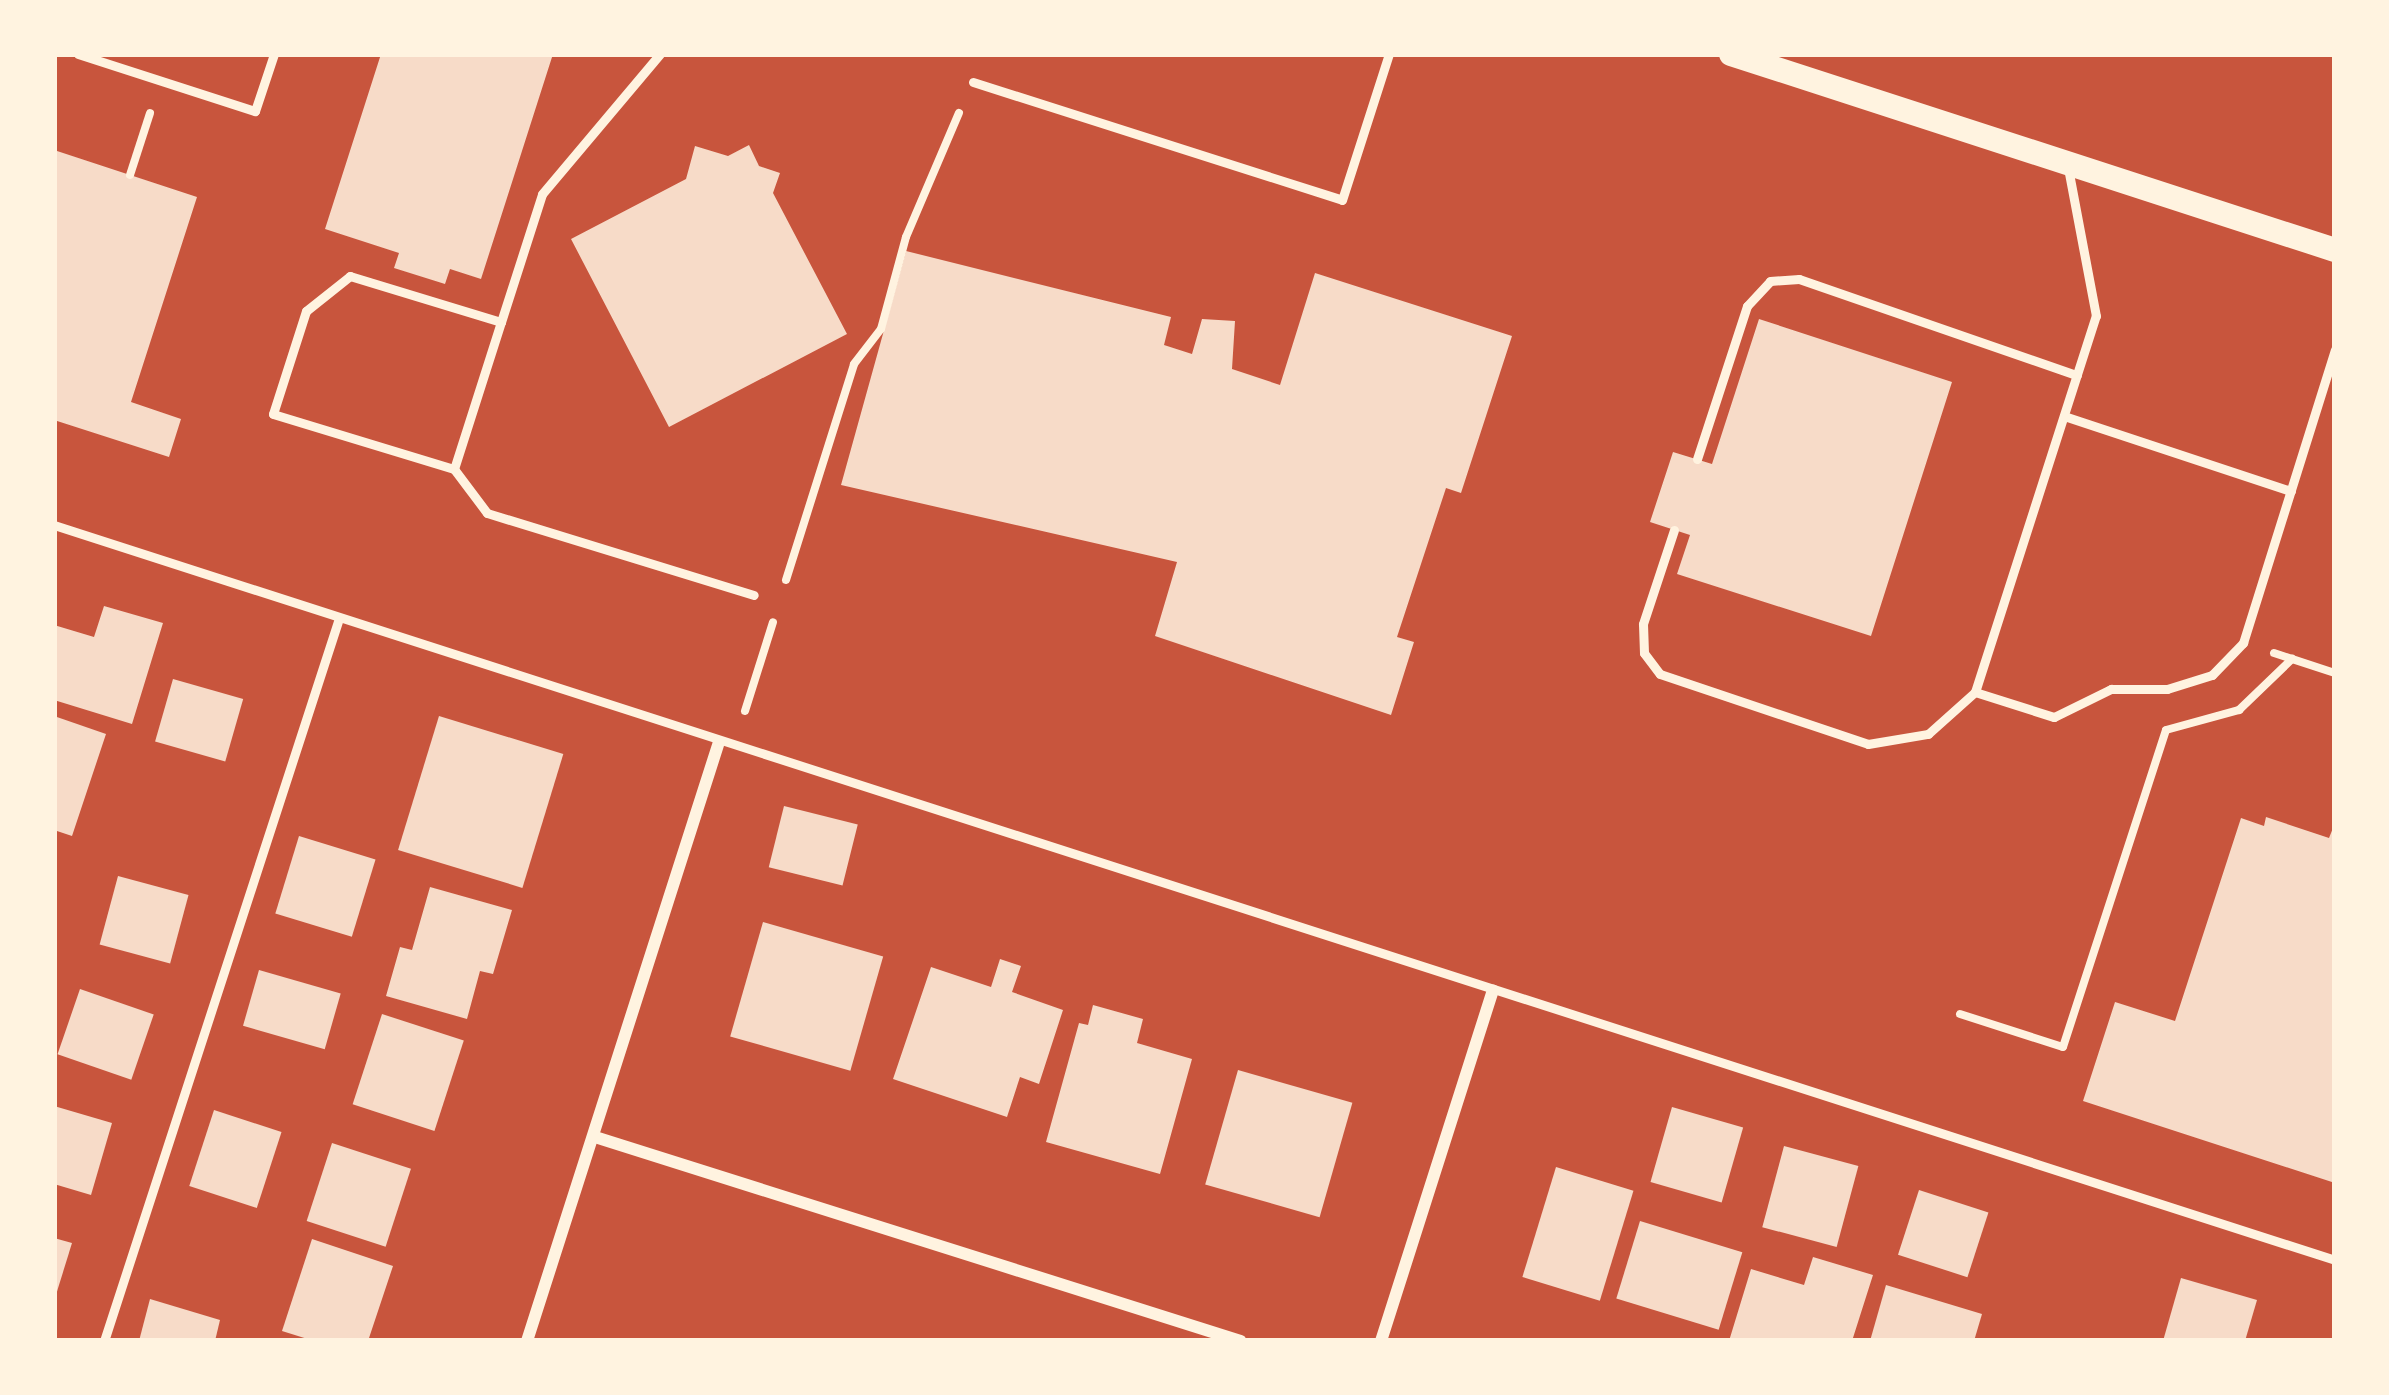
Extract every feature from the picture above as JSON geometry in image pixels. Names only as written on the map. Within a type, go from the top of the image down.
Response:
[{"type":"main road","points":[[1731,54],[2335,250]]},
{"type":"street","points":[[527,1341],[718,742]]},
{"type":"street","points":[[1381,1341],[1493,991]]},
{"type":"street","points":[[595,1136],[1240,1341]]},
{"type":"lane","points":[[78,54],[255,111],[274,54]]},
{"type":"lane","points":[[454,470],[542,194],[660,54]]},
{"type":"lane","points":[[974,82],[1342,200],[1389,54]]},
{"type":"lane","points":[[1674,530],[1643,624],[1644,653],[1660,674],[1868,744],[1928,734],[1975,692],[2096,316],[2086,230],[2066,163]]},
{"type":"lane","points":[[501,322],[350,276],[306,311],[273,414],[454,470],[487,513],[754,595]]},
{"type":"lane","points":[[1697,459],[1747,306],[1770,281],[1799,279],[2077,375]]},
{"type":"lane","points":[[1975,692],[2054,717],[2111,689],[2167,689],[2212,675],[2243,643],[2335,350]]},
{"type":"lane","points":[[2064,416],[2290,491]]},
{"type":"lane","points":[[54,525],[2335,1259]]},
{"type":"lane","points":[[104,1341],[339,618]]},
{"type":"path","points":[[783,589],[854,364],[881,329],[906,237],[974,82]]},
{"type":"path","points":[[734,747],[776,612]]},
{"type":"path","points":[[2243,643],[2335,673]]},
{"type":"path","points":[[1960,1014],[2063,1047],[2166,730],[2239,710],[2292,658]]},
{"type":"building","points":[[381,54],[553,54],[481,279],[450,269],[445,284],[394,268],[399,253],[325,229]]},
{"type":"building","points":[[749,145],[759,166],[780,173],[773,193],[847,334],[669,427],[571,239],[686,179],[695,146],[728,156]]},
{"type":"building","points":[[54,150],[197,197],[131,402],[181,419],[169,457],[54,420]]},
{"type":"building","points":[[906,251],[1171,317],[1164,345],[1192,354],[1202,319],[1235,321],[1232,369],[1280,385],[1315,273],[1512,336],[1461,493],[1446,488],[1397,637],[1414,642],[1391,715],[1155,636],[1177,562],[841,485]]},
{"type":"building","points":[[1759,319],[1952,382],[1871,636],[1677,574],[1690,535],[1650,522],[1673,452],[1712,464]]},
{"type":"building","points":[[104,606],[163,623],[132,724],[54,700],[54,625],[94,637]]},
{"type":"building","points":[[173,679],[243,699],[225,762],[155,741]]},
{"type":"building","points":[[54,716],[106,734],[72,836],[54,830]]},
{"type":"building","points":[[439,716],[563,754],[522,888],[398,850]]},
{"type":"building","points":[[784,806],[858,824],[843,886],[769,867]]},
{"type":"building","points":[[2266,817],[2329,838],[2335,823],[2335,1183],[2083,1101],[2115,1002],[2175,1021],[2241,818],[2264,826]]},
{"type":"building","points":[[299,836],[376,859],[352,937],[275,913]]},
{"type":"building","points":[[118,876],[189,895],[170,963],[100,945]]},
{"type":"building","points":[[430,887],[512,910],[493,974],[480,971],[467,1019],[386,996],[400,947],[412,950]]},
{"type":"building","points":[[763,922],[883,956],[850,1071],[730,1036]]},
{"type":"building","points":[[1000,959],[1021,966],[1012,992],[1063,1010],[1039,1084],[1020,1077],[1007,1117],[893,1079],[931,967],[991,987]]},
{"type":"building","points":[[259,970],[341,993],[325,1049],[243,1026]]},
{"type":"building","points":[[80,989],[154,1014],[131,1080],[58,1054]]},
{"type":"building","points":[[1093,1005],[1143,1019],[1137,1043],[1192,1059],[1160,1174],[1046,1142],[1079,1023],[1088,1025]]},
{"type":"building","points":[[382,1014],[464,1041],[434,1131],[353,1104]]},
{"type":"building","points":[[1238,1070],[1352,1103],[1320,1217],[1205,1184]]},
{"type":"building","points":[[54,1106],[112,1123],[91,1195],[54,1184]]},
{"type":"building","points":[[1672,1107],[1743,1127],[1722,1202],[1651,1182]]},
{"type":"building","points":[[214,1110],[282,1132],[257,1208],[189,1186]]},
{"type":"building","points":[[332,1143],[411,1169],[386,1247],[307,1221]]},
{"type":"building","points":[[1784,1146],[1858,1166],[1837,1247],[1762,1227]]},
{"type":"building","points":[[1556,1167],[1633,1191],[1600,1301],[1522,1277]]},
{"type":"building","points":[[1919,1190],[1988,1213],[1967,1277],[1898,1255]]},
{"type":"building","points":[[1640,1221],[1742,1252],[1719,1330],[1616,1298]]},
{"type":"building","points":[[54,1238],[72,1243],[55,1298],[54,1298]]},
{"type":"building","points":[[312,1239],[393,1266],[368,1341],[314,1341],[282,1331]]},
{"type":"building","points":[[1813,1257],[1873,1275],[1852,1341],[1729,1341],[1751,1269],[1804,1285]]},
{"type":"building","points":[[2181,1278],[2257,1300],[2245,1341],[2163,1341]]},
{"type":"building","points":[[1886,1285],[1982,1314],[1974,1341],[1870,1341]]},
{"type":"building","points":[[150,1299],[220,1320],[215,1341],[139,1341]]}]
